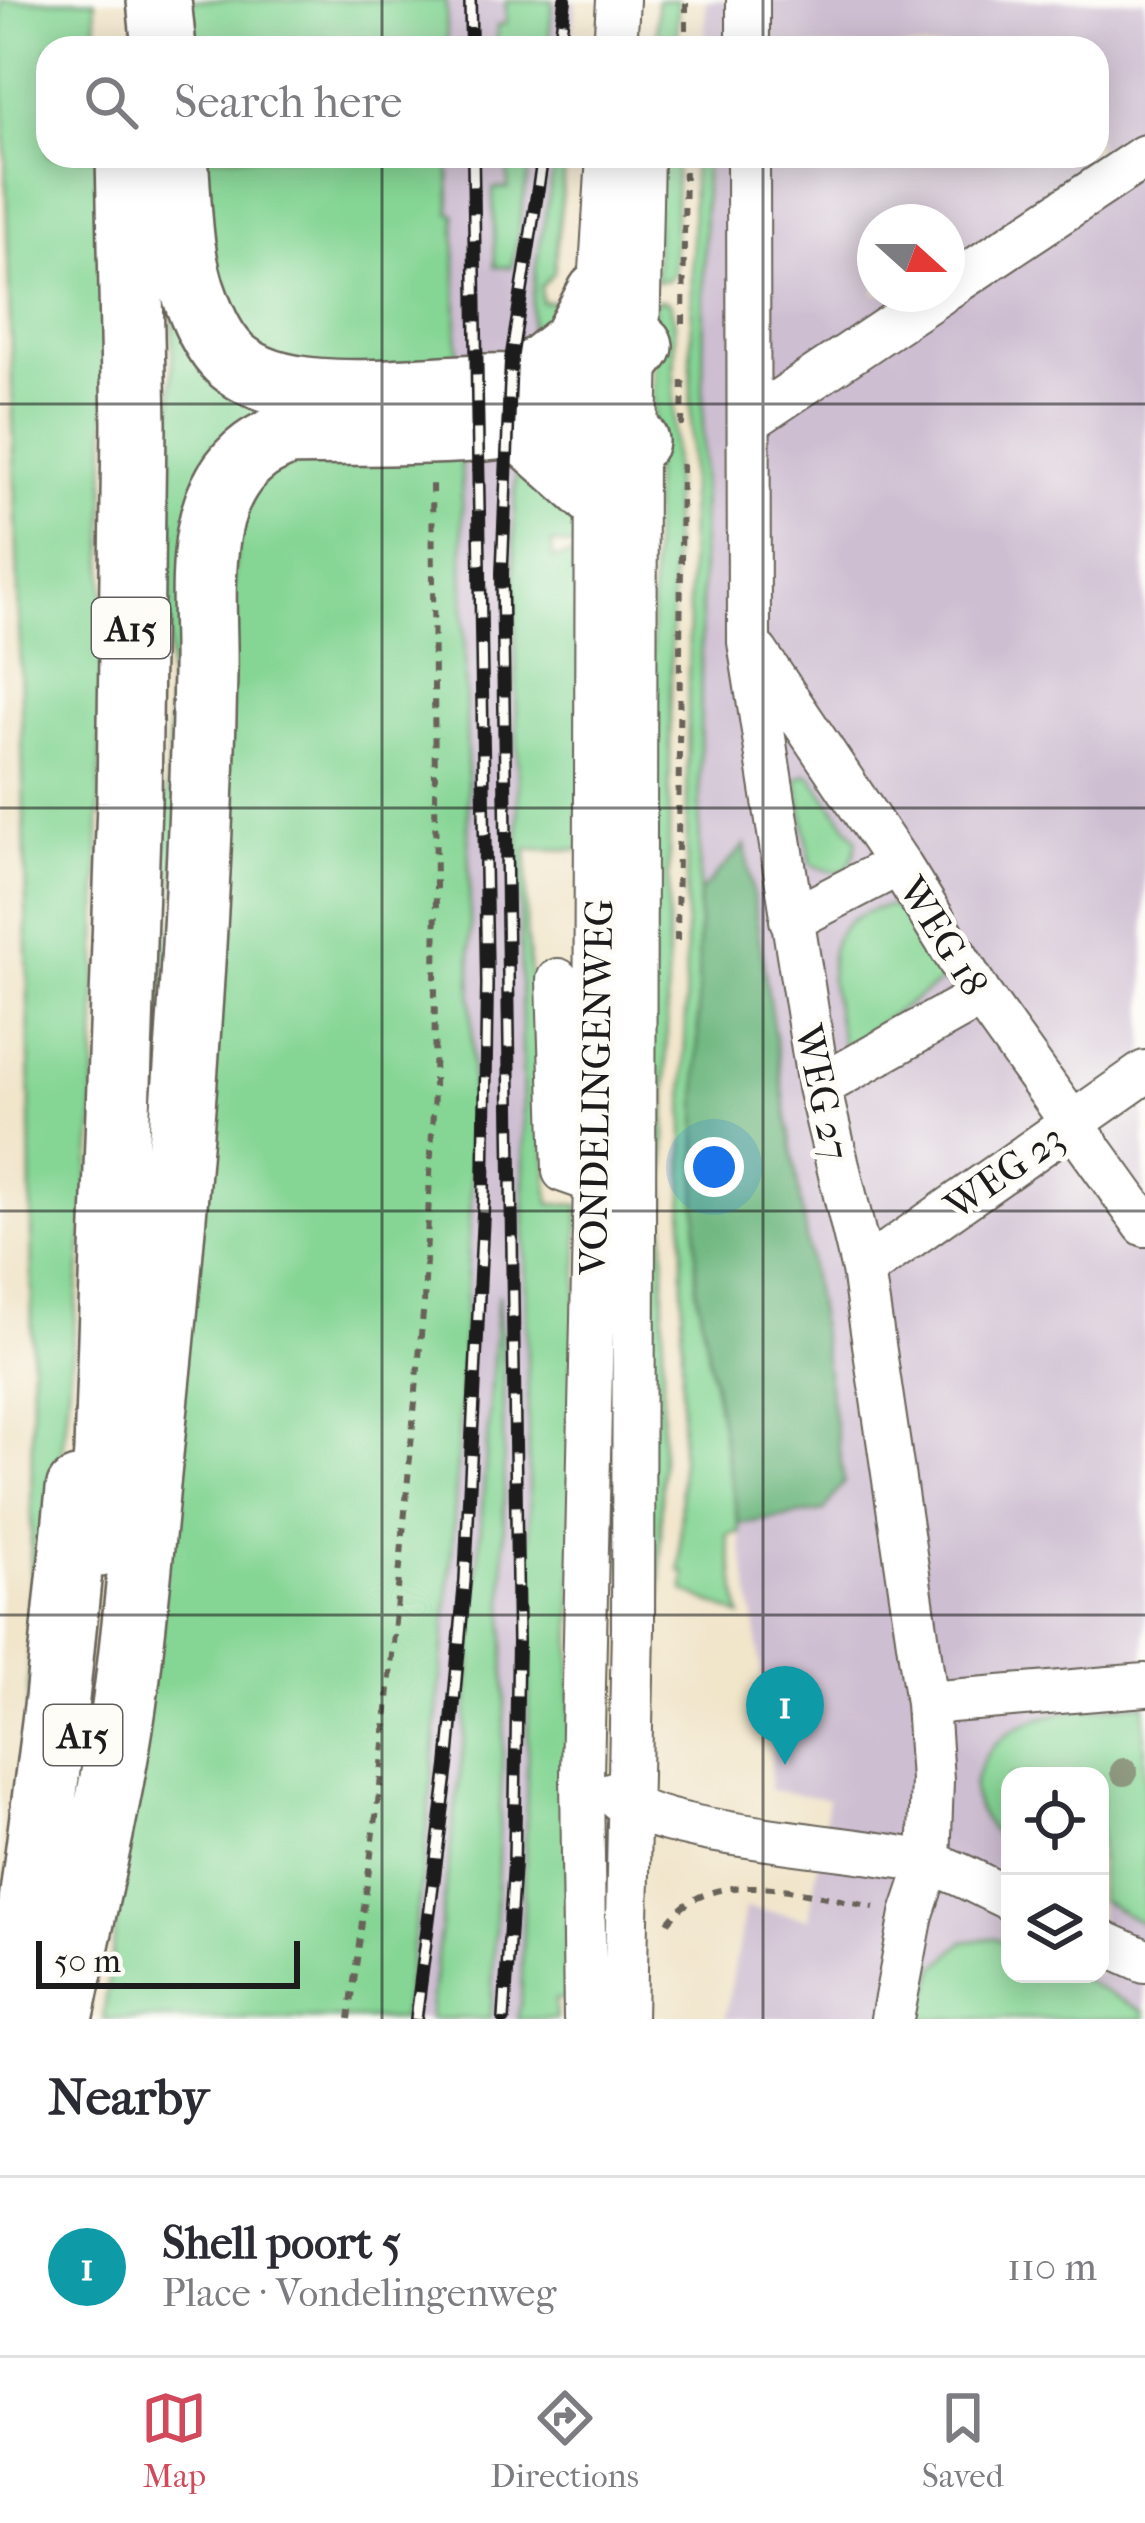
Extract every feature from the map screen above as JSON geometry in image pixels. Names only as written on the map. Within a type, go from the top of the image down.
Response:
[{"type":"highway","points":[[122,0],[124,36]]},
{"type":"highway","points":[[159,0],[163,36]]},
{"type":"highway","name":"A15","points":[[57,2019],[106,1451],[129,802],[134,448],[128,168]]},
{"type":"highway","name":"A15","points":[[177,168],[186,265],[196,300],[229,358],[256,376],[295,388],[520,405],[617,420],[641,346]]},
{"type":"highway","points":[[596,494],[520,405],[573,342],[598,294]]},
{"type":"highway","name":"A15","points":[[57,2019],[124,1709],[166,1310],[195,896],[206,566],[212,520],[236,468],[256,449],[287,434],[520,405]]},
{"type":"highway","name":"A15","points":[[16,2019],[57,1699],[118,1100]]},
{"type":"street","points":[[616,36],[618,0]]},
{"type":"street","points":[[643,36],[644,0]]},
{"type":"street","points":[[748,0],[748,36]]},
{"type":"street","points":[[965,276],[1145,156]]},
{"type":"street","name":"VONDELINGENWEG","points":[[585,2019],[582,1776],[589,1368],[615,1182],[617,420],[598,294],[607,168]]},
{"type":"street","points":[[641,346],[642,168]]},
{"type":"street","name":"WEG 27","points":[[748,168],[749,642],[819,1088],[863,1270],[927,1703],[932,1780],[929,1862],[912,1914],[892,2019]]},
{"type":"street","points":[[748,421],[912,312]]},
{"type":"street","name":"VONDELINGENWEG","points":[[617,420],[596,494],[633,1628],[625,2019]]},
{"type":"street","name":"WEG 18","points":[[749,642],[981,996],[1145,1225]]},
{"type":"street","points":[[790,920],[898,864]]},
{"type":"street","points":[[558,980],[564,1171],[615,1182]]},
{"type":"street","points":[[819,1088],[981,996]]},
{"type":"street","name":"WEG 23","points":[[863,1270],[1145,1072]]},
{"type":"street","points":[[589,1368],[602,1432],[604,1742],[614,1797],[628,1808],[682,1825],[727,1847],[783,1862],[883,1876],[929,1862],[1001,1895]]},
{"type":"street","points":[[927,1703],[1145,1685]]},
{"type":"street","points":[[644,2019],[650,1846],[656,1831],[682,1825]]},
{"type":"street","points":[[1109,1944],[1145,1961]]},
{"type":"path","points":[[686,0],[686,36]]},
{"type":"path","points":[[349,2019],[380,1787],[424,1302],[434,1091],[434,535]]},
{"type":"path","points":[[668,1922],[680,1907],[701,1897],[751,1886],[912,1914]]},
{"type":"shaded area","points":[[446,0],[507,0],[507,25],[498,25],[503,36],[447,36]]},
{"type":"shaded area","points":[[553,0],[576,0],[573,36],[549,36]]},
{"type":"shaded area","points":[[706,0],[1145,0],[1145,2019],[725,2019],[745,1908],[809,1918],[828,1799],[770,1790],[771,1752],[756,1629],[696,1287],[705,168],[1109,168],[1109,36],[705,36]]},
{"type":"shaded area","points":[[449,168],[508,168],[509,188],[521,214],[529,168],[554,168],[535,272],[527,363],[458,374],[455,215],[450,214]]},
{"type":"shaded area","points":[[461,452],[528,461],[524,951],[537,2019],[402,2019],[425,1857],[453,1540],[471,1203]]},
{"type":"green space","points":[[1,0],[95,0],[96,36],[36,36],[36,168],[101,168],[108,340],[94,1121],[24,1851],[32,1388],[21,694]]},
{"type":"green space","points":[[172,0],[446,0],[447,36],[176,36]]},
{"type":"green space","points":[[506,0],[553,0],[549,36],[497,36],[497,25],[506,24]]},
{"type":"green space","points":[[657,0],[678,0],[677,36],[657,36]]},
{"type":"green space","points":[[193,168],[449,168],[450,213],[455,214],[458,374],[298,377],[232,338]]},
{"type":"green space","points":[[508,168],[529,168],[512,267],[495,267],[493,189],[508,188]]},
{"type":"green space","points":[[554,168],[565,168],[554,273],[541,287],[542,302],[580,302],[527,363],[535,272]]},
{"type":"green space","points":[[655,168],[676,168],[674,273],[668,280],[656,281]]},
{"type":"green space","points":[[693,168],[705,168],[696,1287],[740,1532],[727,1535],[741,1616],[684,1591],[685,1572],[680,1571]]},
{"type":"green space","points":[[173,299],[293,404],[213,462],[153,1109],[168,753]]},
{"type":"green space","points":[[654,302],[670,303],[675,324],[660,1618],[645,1587]]},
{"type":"green space","points":[[461,452],[471,1203],[453,1540],[425,1857],[402,2019],[103,2019],[124,1865],[221,675],[243,494],[278,464]]},
{"type":"green space","points":[[516,459],[576,511],[584,548],[552,543],[553,559],[584,553],[587,850],[527,849],[526,928],[550,1204],[579,1205],[566,2000],[555,2000],[556,2019],[517,2019],[531,1614]]},
{"type":"green space","points":[[806,774],[857,840],[844,870],[811,864],[797,779]]},
{"type":"green space","points":[[745,845],[844,1482],[824,1511],[739,1524],[696,1287],[699,893]]},
{"type":"green space","points":[[890,906],[905,913],[948,977],[843,1048],[831,980],[835,941],[845,925],[863,913]]},
{"type":"green space","points":[[498,1294],[503,1373],[505,1705],[491,2019],[429,2019],[466,1726]]},
{"type":"green space","points":[[1145,1704],[1145,1925],[1109,1905],[1109,1767],[1001,1767],[1001,1838],[975,1802],[980,1768],[1008,1733],[1051,1715]]},
{"type":"green space","points":[[1001,1940],[1001,1983],[1089,1983],[1145,2012],[1145,2019],[920,2019],[936,1968],[963,1942]]},
{"type":"railway","points":[[470,0],[471,36]]},
{"type":"railway","points":[[560,36],[565,0]]},
{"type":"railway","points":[[416,2019],[448,1766],[465,1581],[484,1193],[487,984],[473,168]]},
{"type":"railway","points":[[504,2019],[514,1863],[518,1641],[502,573],[511,360],[541,168]]},
{"type":"place","name":"Shell poort 5","points":[[785,1765]]}]
